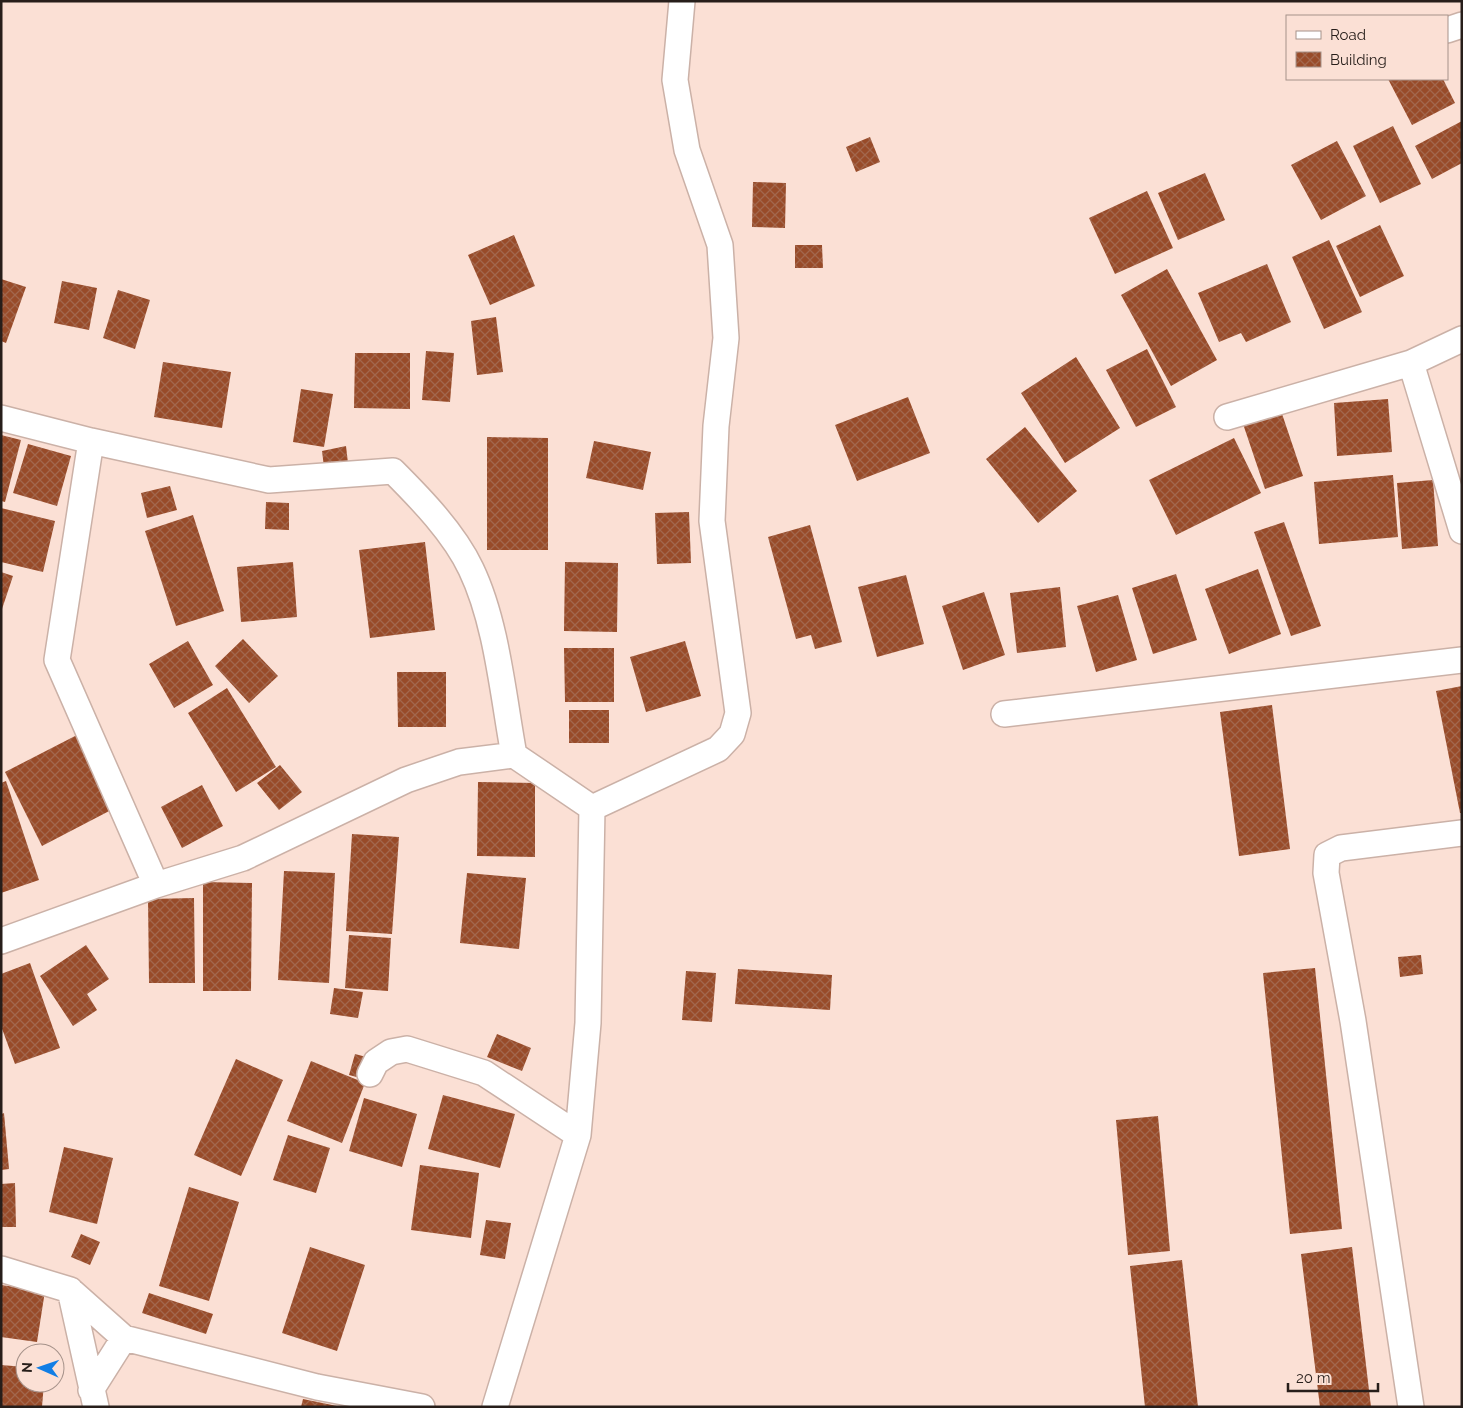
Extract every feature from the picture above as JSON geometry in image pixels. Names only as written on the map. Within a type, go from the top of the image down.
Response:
[{"type":"street","points":[[592,808],[718,748],[732,734],[738,713],[712,521],[716,426],[726,338],[720,245],[687,150],[676,80],[682,1]]},
{"type":"street","points":[[1448,30],[1462,24]]},
{"type":"street","points":[[1227,417],[1411,363],[1462,339]]},
{"type":"street","points":[[1411,363],[1462,531]]},
{"type":"street","points":[[1,418],[91,441],[269,480],[393,471],[431,509],[471,569],[492,629],[514,755]]},
{"type":"street","points":[[91,441],[57,660],[156,885]]},
{"type":"street","points":[[1004,714],[1462,660]]},
{"type":"street","points":[[1,941],[156,885],[242,858],[406,780],[459,762],[514,755],[592,808]]},
{"type":"street","points":[[495,1407],[578,1135],[588,1023],[592,808]]},
{"type":"street","points":[[1411,1407],[1353,1022],[1326,873],[1327,855],[1341,848],[1462,833]]},
{"type":"street","points":[[370,1074],[376,1062],[391,1052],[407,1049],[484,1073],[578,1135]]},
{"type":"street","points":[[1,1269],[70,1290],[124,1338],[317,1387],[422,1407]]},
{"type":"street","points":[[70,1290],[93,1399]]},
{"type":"street","points":[[93,1399],[124,1338]]},
{"type":"building","points":[[1389,80],[1444,80],[1455,103],[1412,125]]},
{"type":"building","points":[[1462,121],[1462,163],[1432,179],[1415,146]]},
{"type":"building","points":[[1393,126],[1421,184],[1380,203],[1353,146]]},
{"type":"building","points":[[870,137],[880,162],[856,172],[846,147]]},
{"type":"building","points":[[1337,141],[1366,196],[1321,220],[1291,165]]},
{"type":"building","points":[[1205,173],[1225,220],[1178,240],[1158,193]]},
{"type":"building","points":[[753,182],[786,183],[785,228],[752,227]]},
{"type":"building","points":[[1147,191],[1173,248],[1115,274],[1089,218]]},
{"type":"building","points":[[1380,225],[1404,276],[1360,297],[1336,246]]},
{"type":"building","points":[[514,235],[535,286],[490,305],[468,255]]},
{"type":"building","points":[[1329,240],[1362,312],[1324,329],[1292,257]]},
{"type":"building","points":[[795,245],[822,245],[823,268],[795,268]]},
{"type":"building","points":[[1267,264],[1291,322],[1246,342],[1241,333],[1219,342],[1198,293]]},
{"type":"building","points":[[1167,269],[1217,360],[1171,386],[1121,295]]},
{"type":"building","points":[[1,279],[26,287],[6,343],[1,341]]},
{"type":"building","points":[[62,281],[97,288],[89,330],[54,323]]},
{"type":"building","points":[[118,290],[150,300],[135,349],[103,338]]},
{"type":"building","points":[[496,317],[503,372],[477,375],[471,321]]},
{"type":"building","points":[[1147,349],[1176,407],[1136,427],[1106,370]]},
{"type":"building","points":[[426,351],[454,353],[450,402],[422,400]]},
{"type":"building","points":[[355,353],[410,353],[410,409],[354,408]]},
{"type":"building","points":[[1076,357],[1120,428],[1065,463],[1021,393]]},
{"type":"building","points":[[163,362],[231,372],[222,428],[154,417]]},
{"type":"building","points":[[301,389],[333,394],[324,447],[293,442]]},
{"type":"building","points":[[908,397],[930,453],[857,481],[835,425]]},
{"type":"building","points":[[1388,399],[1392,452],[1337,456],[1334,403]]},
{"type":"building","points":[[1279,405],[1303,476],[1265,489],[1241,418]]},
{"type":"building","points":[[1025,427],[1077,491],[1038,523],[986,459]]},
{"type":"building","points":[[1,435],[21,440],[5,502],[1,501]]},
{"type":"building","points":[[487,437],[548,438],[548,550],[487,550]]},
{"type":"building","points":[[1234,438],[1261,493],[1176,535],[1149,480]]},
{"type":"building","points":[[594,441],[651,452],[643,490],[586,478]]},
{"type":"building","points":[[28,444],[71,456],[57,506],[13,493]]},
{"type":"building","points":[[346,446],[348,463],[324,467],[322,451]]},
{"type":"building","points":[[1393,475],[1398,537],[1319,544],[1314,482]]},
{"type":"building","points":[[1433,480],[1438,546],[1402,549],[1397,483]]},
{"type":"building","points":[[170,486],[177,510],[147,518],[141,493]]},
{"type":"building","points":[[266,502],[289,503],[289,530],[265,529]]},
{"type":"building","points":[[1,508],[55,521],[43,572],[1,562]]},
{"type":"building","points":[[689,512],[691,563],[657,564],[655,513]]},
{"type":"building","points":[[193,515],[224,611],[176,626],[145,531]]},
{"type":"building","points":[[1284,522],[1321,626],[1291,636],[1254,532]]},
{"type":"building","points":[[810,525],[842,642],[815,649],[811,635],[796,639],[768,537]]},
{"type":"building","points":[[425,542],[435,630],[370,638],[359,550]]},
{"type":"building","points":[[293,562],[297,617],[241,622],[237,567]]},
{"type":"building","points":[[565,562],[618,563],[617,632],[564,631]]},
{"type":"building","points":[[1258,569],[1281,634],[1229,654],[1205,589]]},
{"type":"building","points":[[1,572],[13,576],[2,609],[1,609]]},
{"type":"building","points":[[1176,574],[1197,640],[1153,654],[1132,588]]},
{"type":"building","points":[[906,575],[924,644],[877,657],[858,587]]},
{"type":"building","points":[[1060,587],[1066,647],[1017,653],[1010,593]]},
{"type":"building","points":[[984,592],[1005,655],[963,670],[942,606]]},
{"type":"building","points":[[1118,595],[1137,660],[1096,672],[1077,606]]},
{"type":"building","points":[[243,639],[278,676],[249,703],[215,666]]},
{"type":"building","points":[[188,641],[213,685],[174,708],[149,664]]},
{"type":"building","points":[[685,641],[701,696],[646,712],[630,657]]},
{"type":"building","points":[[564,648],[614,648],[614,702],[565,702]]},
{"type":"building","points":[[397,672],[446,672],[446,727],[398,727]]},
{"type":"building","points":[[1462,686],[1462,813],[1460,813],[1436,691]]},
{"type":"building","points":[[227,688],[276,767],[236,792],[188,713]]},
{"type":"building","points":[[1272,705],[1290,849],[1239,856],[1220,712]]},
{"type":"building","points":[[569,710],[609,710],[609,743],[569,743]]},
{"type":"building","points":[[77,735],[115,808],[42,846],[5,772]]},
{"type":"building","points":[[280,765],[302,792],[279,810],[257,783]]},
{"type":"building","points":[[6,781],[39,880],[1,893],[1,783]]},
{"type":"building","points":[[478,782],[535,783],[535,857],[477,856]]},
{"type":"building","points":[[202,785],[223,826],[182,848],[161,807]]},
{"type":"building","points":[[352,834],[399,837],[392,934],[346,931]]},
{"type":"building","points":[[284,871],[335,873],[329,983],[278,980]]},
{"type":"building","points":[[467,873],[526,878],[519,949],[460,943]]},
{"type":"building","points":[[203,882],[252,883],[251,991],[203,991]]},
{"type":"building","points":[[194,898],[195,983],[149,983],[148,899]]},
{"type":"building","points":[[349,935],[391,938],[388,991],[345,988]]},
{"type":"building","points":[[86,945],[109,979],[87,994],[97,1010],[73,1026],[40,976]]},
{"type":"building","points":[[1421,955],[1423,974],[1400,977],[1398,957]]},
{"type":"building","points":[[30,963],[60,1048],[15,1064],[1,1026],[1,974]]},
{"type":"building","points":[[1315,968],[1342,1229],[1290,1234],[1263,973]]},
{"type":"building","points":[[738,969],[832,975],[830,1010],[735,1004]]},
{"type":"building","points":[[686,971],[716,973],[712,1022],[682,1020]]},
{"type":"building","points":[[334,988],[363,992],[358,1018],[330,1014]]},
{"type":"building","points":[[497,1034],[531,1048],[522,1071],[487,1057]]},
{"type":"building","points":[[355,1054],[370,1058],[364,1079],[349,1075]]},
{"type":"building","points":[[236,1059],[283,1080],[241,1176],[194,1155]]},
{"type":"building","points":[[311,1061],[365,1083],[342,1143],[287,1121]]},
{"type":"building","points":[[443,1095],[515,1114],[500,1168],[428,1149]]},
{"type":"building","points":[[364,1098],[417,1114],[402,1167],[349,1151]]},
{"type":"building","points":[[4,1113],[9,1169],[1,1170],[1,1114]]},
{"type":"building","points":[[1158,1116],[1170,1251],[1128,1255],[1116,1120]]},
{"type":"building","points":[[288,1135],[330,1148],[316,1193],[273,1180]]},
{"type":"building","points":[[64,1147],[113,1158],[97,1224],[49,1212]]},
{"type":"building","points":[[420,1165],[479,1173],[471,1238],[411,1230]]},
{"type":"building","points":[[15,1183],[16,1227],[1,1227],[1,1184]]},
{"type":"building","points":[[189,1187],[239,1202],[209,1301],[159,1286]]},
{"type":"building","points":[[486,1220],[511,1223],[505,1259],[480,1255]]},
{"type":"building","points":[[81,1234],[100,1242],[90,1265],[71,1257]]},
{"type":"building","points":[[310,1247],[365,1265],[337,1351],[282,1333]]},
{"type":"building","points":[[1352,1247],[1371,1407],[1320,1407],[1301,1254]]},
{"type":"building","points":[[1182,1260],[1198,1407],[1145,1407],[1130,1266]]},
{"type":"building","points":[[1,1285],[45,1291],[37,1342],[1,1337]]},
{"type":"building","points":[[149,1293],[213,1314],[206,1334],[142,1313]]},
{"type":"building","points":[[1,1365],[15,1366],[15,1393],[43,1393],[42,1407],[1,1407]]},
{"type":"building","points":[[303,1399],[337,1406],[337,1407],[301,1407]]}]
